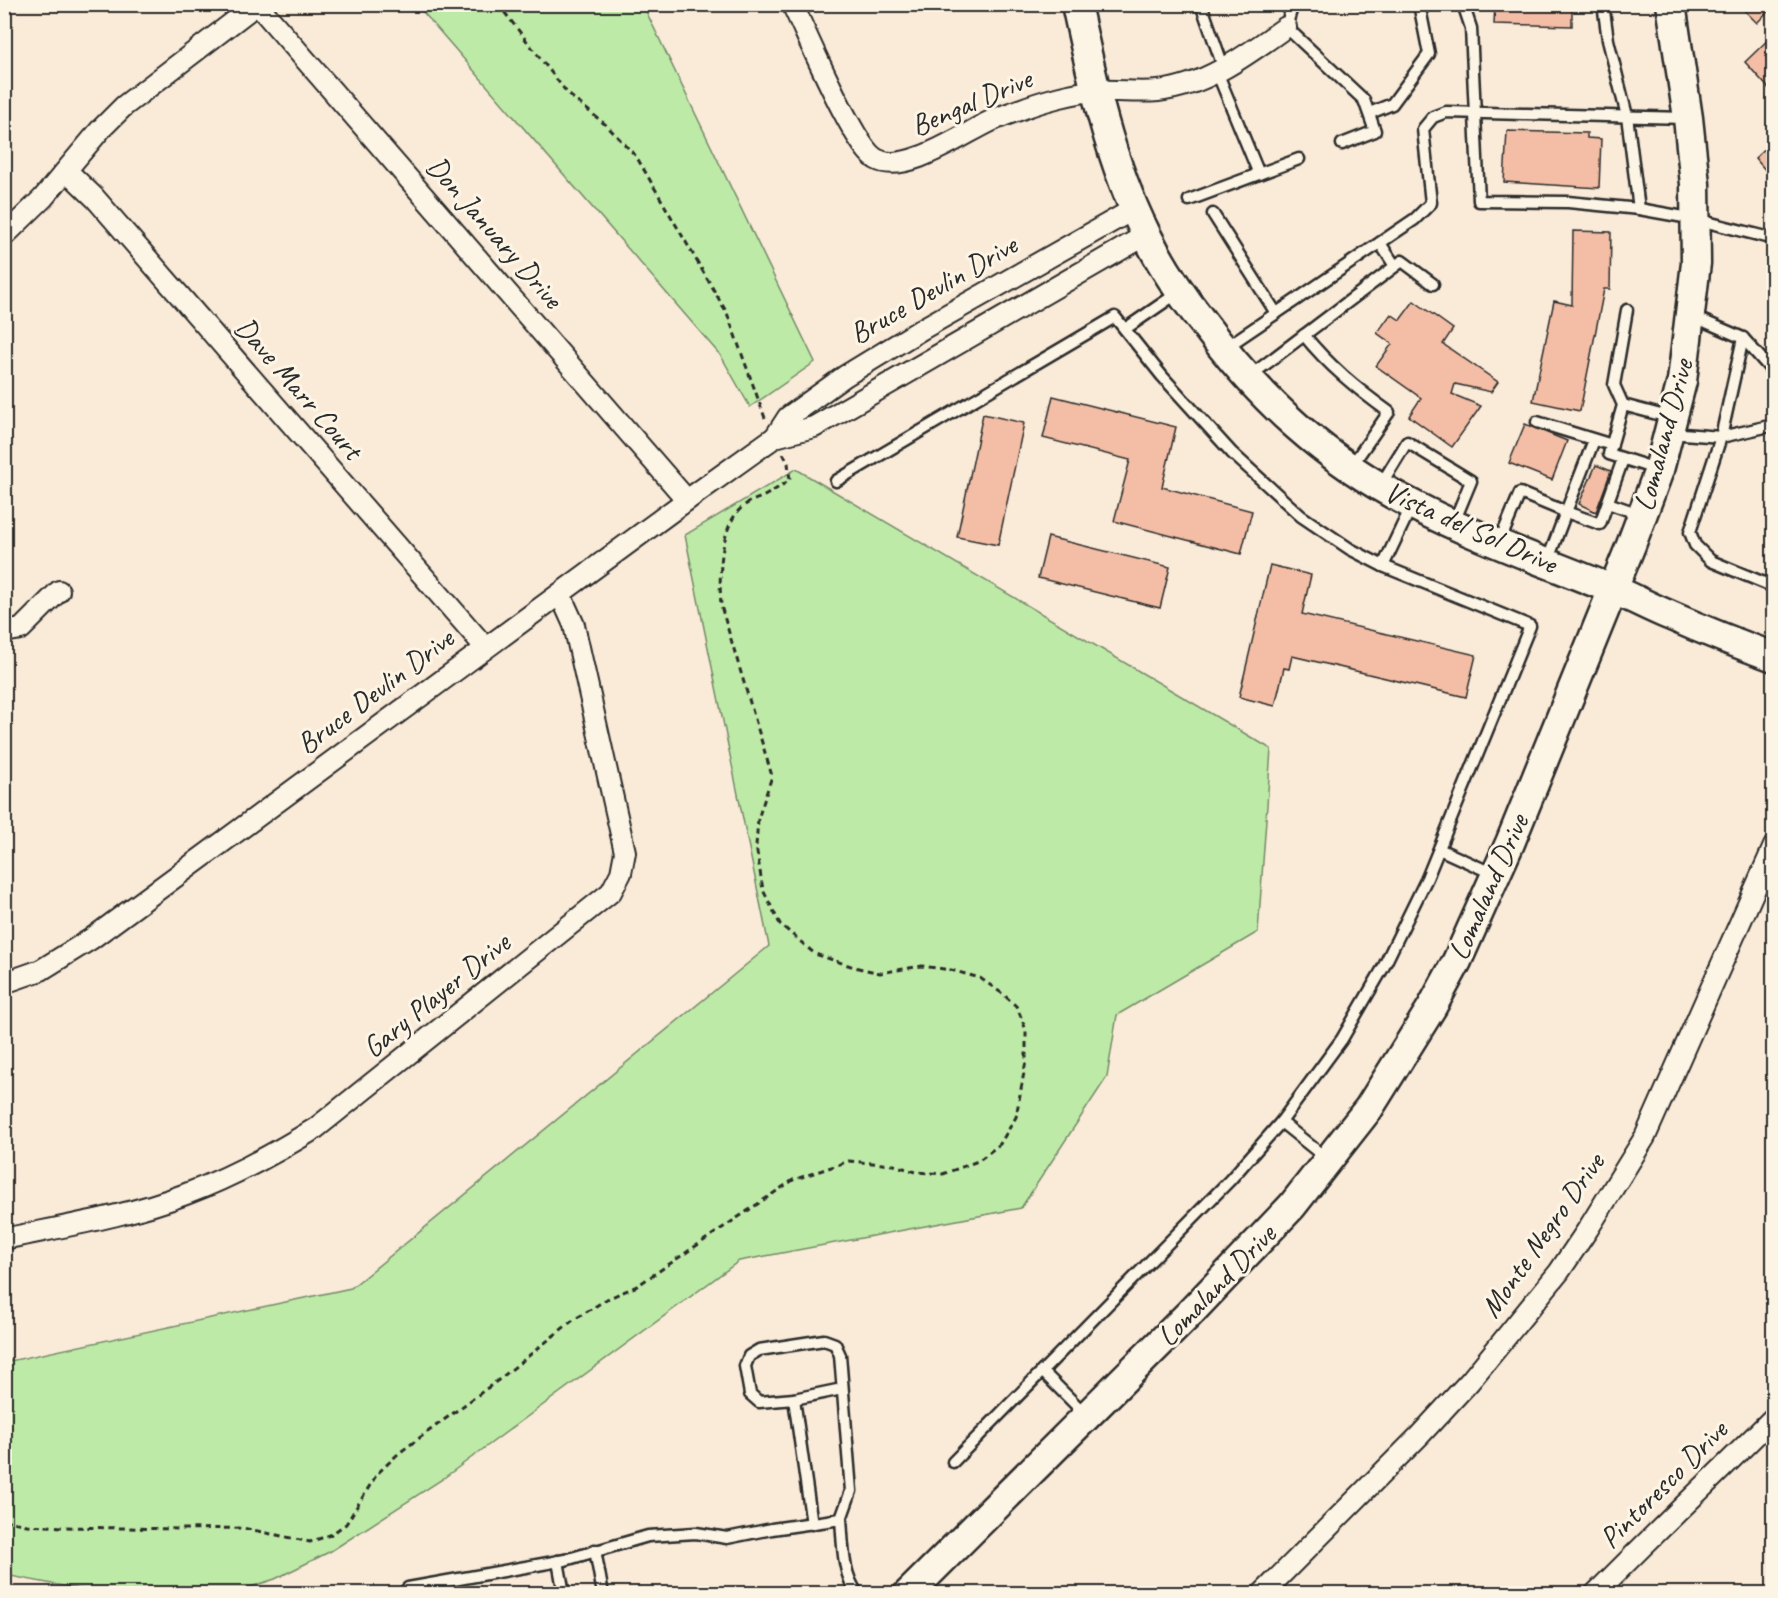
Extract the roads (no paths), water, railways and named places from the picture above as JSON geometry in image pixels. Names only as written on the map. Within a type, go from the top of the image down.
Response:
[{"type":"street","points":[[4,236],[43,198],[124,106],[257,4]]},
{"type":"street","name":"Don January Drive","points":[[257,4],[687,500]]},
{"type":"street","name":"Bengal Drive","points":[[792,4],[855,134],[878,161],[895,164],[920,157],[1025,107],[1095,91],[1158,91],[1195,81],[1220,70],[1286,27]]},
{"type":"street","name":"Vista del Sol Drive","points":[[1076,4],[1095,91],[1118,167],[1146,235],[1180,292],[1222,350],[1292,425],[1380,487],[1452,525],[1773,657]]},
{"type":"street","name":"Lomaland Drive","points":[[908,1593],[1259,1242],[1329,1161],[1369,1108],[1432,1007],[1457,961],[1496,875],[1642,515],[1659,470],[1682,381],[1696,263],[1695,184],[1671,4]]},
{"type":"street","name":"Dave Marr Court","points":[[66,171],[103,207],[485,647]]},
{"type":"street","name":"Bruce Devlin Drive","points":[[775,437],[788,417],[845,376],[922,329],[1134,209]]},
{"type":"street","name":"Bruce Devlin Drive","points":[[4,983],[41,970],[91,939],[485,647],[775,437],[814,427],[1146,235]]},
{"type":"street","points":[[4,632],[21,629],[59,591]]},
{"type":"street","name":"Gary Player Drive","points":[[4,1239],[128,1211],[184,1195],[235,1174],[275,1154],[325,1121],[611,892],[621,873],[625,852],[574,625],[560,594]]},
{"type":"street","name":"Monte Negro Drive","points":[[1262,1593],[1420,1435],[1470,1381],[1559,1272],[1646,1137],[1773,846]]},
{"type":"street","name":"Pintoresco Drive","points":[[1595,1593],[1677,1511],[1712,1480],[1773,1417]]},
{"type":"lane","points":[[1201,4],[1220,70],[1259,174]]},
{"type":"lane","points":[[1293,4],[1286,27],[1364,100],[1370,113],[1375,131],[1342,144]]},
{"type":"lane","points":[[1370,113],[1392,104],[1430,54],[1419,4]]},
{"type":"lane","points":[[1463,4],[1472,28],[1479,201],[1568,202],[1639,209],[1695,219],[1773,238]]},
{"type":"lane","points":[[1603,4],[1608,40],[1627,116],[1639,209]]},
{"type":"lane","points":[[1222,350],[1415,219],[1431,203],[1423,129],[1433,117],[1446,112],[1688,118]]},
{"type":"lane","points":[[1189,200],[1299,159]]},
{"type":"lane","points":[[1213,214],[1276,313]]},
{"type":"lane","points":[[1380,243],[1395,266]]},
{"type":"lane","points":[[1247,378],[1402,261],[1433,284]]},
{"type":"lane","points":[[1125,329],[1180,292]]},
{"type":"lane","points":[[1627,310],[1614,385],[1623,405],[1609,454],[1659,470]]},
{"type":"lane","points":[[1691,315],[1743,338],[1773,373]]},
{"type":"lane","points":[[836,481],[1115,317],[1168,384],[1232,453],[1301,516],[1350,549],[1383,566],[1530,626],[1439,849],[1409,916],[1366,999],[1342,1039],[1281,1122],[1230,1180],[953,1462]]},
{"type":"lane","points":[[1304,335],[1323,359],[1347,381],[1389,412],[1350,468]]},
{"type":"lane","points":[[1743,338],[1721,437],[1690,532],[1695,545],[1711,561],[1773,587]]},
{"type":"lane","points":[[1623,405],[1671,425],[1721,437],[1773,425]]},
{"type":"lane","points":[[1537,422],[1612,446]]},
{"type":"lane","points":[[1547,563],[1566,512],[1582,486],[1594,440]]},
{"type":"lane","points":[[1380,487],[1407,442],[1471,481],[1452,525]]},
{"type":"lane","points":[[1499,544],[1520,493],[1600,524],[1623,459]]},
{"type":"lane","points":[[1608,498],[1642,515]]},
{"type":"lane","points":[[1383,566],[1412,505]]},
{"type":"lane","points":[[1439,849],[1496,875]]},
{"type":"lane","points":[[1281,1122],[1329,1161]]},
{"type":"lane","points":[[842,1389],[794,1399],[759,1402],[750,1394],[746,1366],[749,1356],[759,1350],[824,1340],[835,1344],[840,1355],[851,1491],[841,1520],[846,1566],[854,1589],[858,1593]]},
{"type":"lane","points":[[1042,1371],[1087,1416]]},
{"type":"lane","points":[[794,1399],[812,1524]]},
{"type":"lane","points":[[403,1593],[408,1588],[558,1562],[648,1536],[696,1533],[728,1538],[772,1529],[841,1520]]},
{"type":"lane","points":[[595,1550],[603,1593]]},
{"type":"lane","points":[[558,1562],[564,1593]]}]
